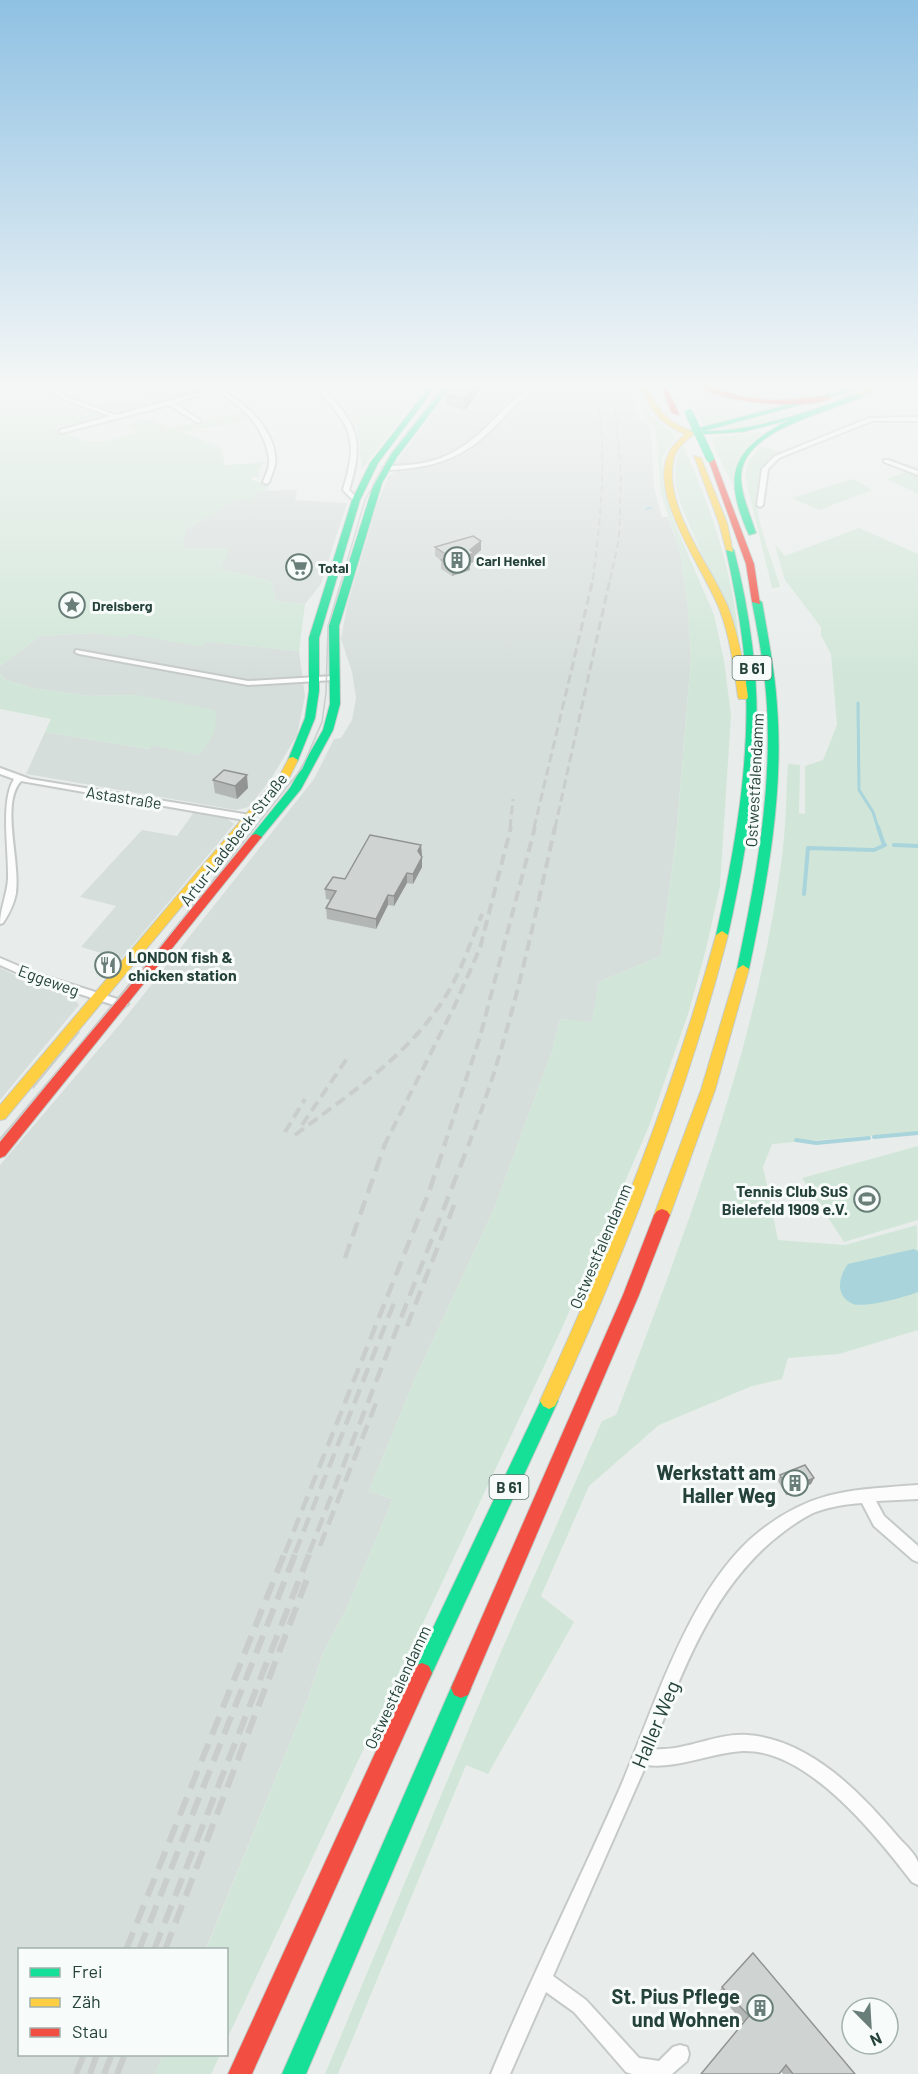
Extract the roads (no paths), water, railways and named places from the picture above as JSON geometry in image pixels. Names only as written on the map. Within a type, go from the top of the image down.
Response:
[{"type":"main road","name":"Artur-Ladebeck-Straße","points":[[0,1115],[5,1104],[99,997],[286,774],[299,749],[313,708],[313,647],[317,626],[356,500],[364,483]]},
{"type":"main road","name":"Artur-Ladebeck-Straße","points":[[0,1152],[123,1004],[295,789],[309,768],[331,720],[336,693],[332,647],[338,610],[369,507],[380,483]]},
{"type":"main road","name":"B 61","points":[[672,483],[688,535],[726,616],[741,680],[745,712],[743,785],[734,852],[735,884]]},
{"type":"main road","name":"Ostwestfalendamm","points":[[240,2074],[304,1927],[600,1290],[657,1151],[694,1044],[735,884],[751,786],[754,704],[747,614],[735,558],[710,483]]},
{"type":"main road","name":"Ostwestfalendamm","points":[[294,2074],[631,1295],[690,1144],[719,1056],[743,970],[765,859],[775,746],[770,655],[750,562],[715,483]]},
{"type":"main road","points":[[740,483],[768,594],[773,632],[770,655]]},
{"type":"street","points":[[349,483],[346,492],[356,500]]},
{"type":"street","points":[[760,505],[763,483]]},
{"type":"street","points":[[80,652],[248,683],[334,678]]},
{"type":"street","name":"Astastraße","points":[[0,771],[20,778],[250,818]]},
{"type":"street","points":[[0,921],[8,910],[13,892],[8,799],[12,786],[20,778]]},
{"type":"street","name":"Eggeweg","points":[[0,961],[30,975],[99,997]]},
{"type":"street","points":[[99,997],[123,1004]]},
{"type":"street","name":"Haller Weg","points":[[500,2074],[642,1756],[690,1641],[702,1615],[729,1575],[757,1545],[799,1513],[834,1501],[918,1491]]},
{"type":"street","points":[[866,1497],[872,1512],[879,1521],[918,1555]]},
{"type":"street","points":[[642,1756],[659,1760],[677,1758],[703,1749],[748,1743],[770,1747],[798,1758],[867,1815],[885,1833],[918,1876]]},
{"type":"street","points":[[543,1979],[579,2006],[633,2065],[652,2074],[670,2067],[680,2054]]},
{"type":"water","points":[[914,1249],[918,1251],[918,1292],[867,1305],[853,1304],[843,1296],[840,1286],[842,1274],[848,1264]]},
{"type":"waterway","points":[[646,509],[651,508]]},
{"type":"waterway","points":[[858,703],[859,790],[873,812],[878,828]]},
{"type":"waterway","points":[[878,827],[884,845]]},
{"type":"waterway","points":[[804,894],[808,848],[874,850],[885,845]]},
{"type":"waterway","points":[[894,845],[918,846]]},
{"type":"waterway","points":[[874,1137],[918,1133]]},
{"type":"waterway","points":[[796,1140],[816,1143],[869,1138]]},
{"type":"tram line","points":[[0,1139],[128,987],[302,768],[322,722],[326,693],[328,626],[365,500],[375,483]]},
{"type":"tram line","points":[[33,1088],[79,1032]]},
{"type":"railway","points":[[593,580],[602,483]]},
{"type":"railway","points":[[610,580],[619,539],[621,483]]},
{"type":"railway","points":[[534,828],[593,579]]},
{"type":"railway","points":[[555,828],[610,579]]},
{"type":"railway","points":[[510,828],[513,799]]},
{"type":"railway","points":[[385,1144],[455,1005],[480,948],[511,827]]},
{"type":"railway","points":[[444,1146],[480,1037],[535,827]]},
{"type":"railway","points":[[468,1146],[496,1068],[507,1028],[528,948],[555,827]]},
{"type":"railway","points":[[295,1135],[355,1090],[411,1041],[442,1002],[454,981],[482,914]]},
{"type":"railway","points":[[302,1125],[348,1057]]},
{"type":"railway","points":[[285,1132],[305,1099]]},
{"type":"railway","points":[[345,1258],[385,1144]]},
{"type":"railway","points":[[285,1553],[429,1192],[445,1144]]},
{"type":"railway","points":[[309,1553],[469,1144]]},
{"type":"railway","points":[[407,1326],[456,1200]]},
{"type":"railway","points":[[295,1553],[394,1303]]},
{"type":"railway","points":[[320,1546],[378,1398]]},
{"type":"railway","points":[[127,1948],[285,1552]]},
{"type":"railway","points":[[140,1948],[296,1552]]},
{"type":"railway","points":[[155,1948],[310,1552]]},
{"type":"railway","points":[[166,1948],[309,1574]]},
{"type":"railway","points":[[76,2074],[83,2056]]},
{"type":"railway","points":[[90,2074],[96,2056]]},
{"type":"railway","points":[[104,2074],[111,2056]]},
{"type":"railway","points":[[117,2074],[124,2056]]},
{"type":"place","name":"Carl Henkel","points":[[457,560]]},
{"type":"place","name":"Total","points":[[299,567]]},
{"type":"place","name":"Dreisberg","points":[[72,605]]},
{"type":"place","name":"LONDON fish & chicken station","points":[[108,965]]},
{"type":"place","name":"Tennis Club SuS Bielefeld 1909 e.V.","points":[[867,1199]]},
{"type":"place","name":"Werkstatt am Haller Weg","points":[[795,1483]]},
{"type":"place","name":"St. Pius Pflege und Wohnen","points":[[760,2008]]}]
